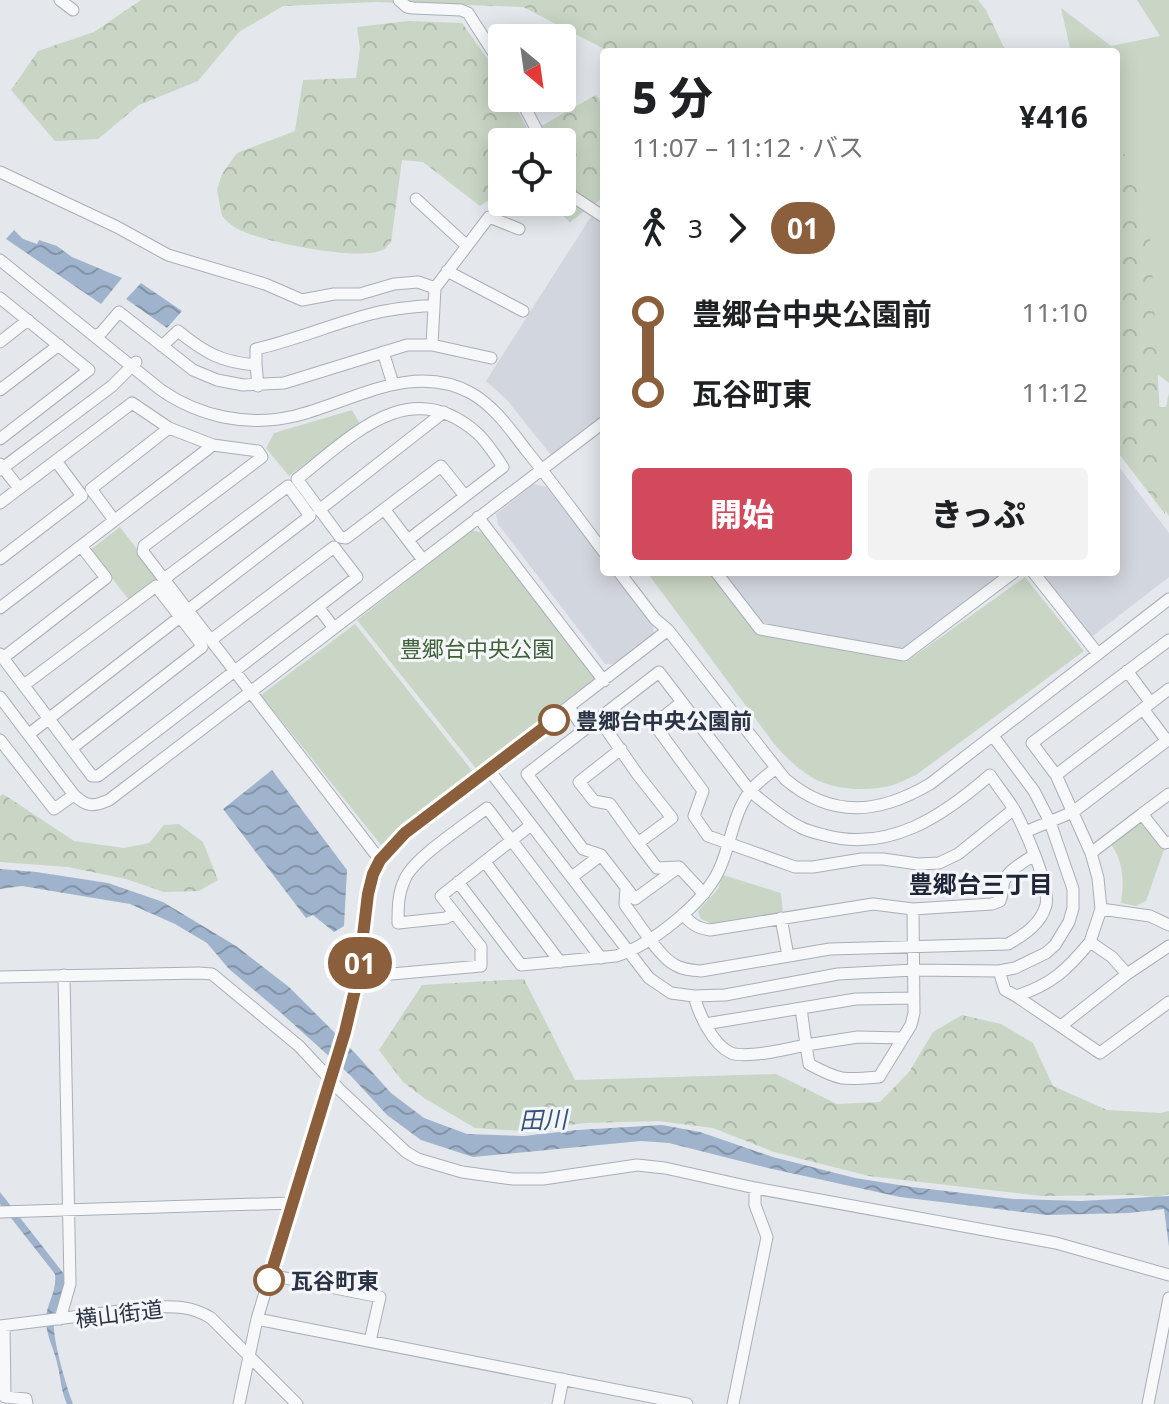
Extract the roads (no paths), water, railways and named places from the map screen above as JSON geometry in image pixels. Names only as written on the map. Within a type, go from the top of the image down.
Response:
[{"type":"street","points":[[60,0],[73,10]]},
{"type":"street","points":[[399,0],[407,7],[468,13],[488,44]]},
{"type":"street","points":[[0,172],[117,227],[168,255],[265,284],[302,300],[334,294],[360,294],[394,284],[418,282],[435,288]]},
{"type":"street","points":[[416,199],[467,246]]},
{"type":"street","points":[[576,199],[600,214]]},
{"type":"street","points":[[432,345],[435,288],[447,271],[489,217],[519,229]]},
{"type":"street","points":[[0,253],[134,364],[192,401],[214,408],[258,414],[293,410],[392,380],[445,383],[471,394],[498,416],[600,537]]},
{"type":"street","points":[[0,260],[98,335]]},
{"type":"street","points":[[447,271],[523,311]]},
{"type":"street","points":[[0,298],[89,370],[0,439]]},
{"type":"street","points":[[258,386],[256,349],[370,314],[434,305]]},
{"type":"street","points":[[98,335],[119,312],[193,370],[217,380],[258,386],[284,383],[407,345],[432,345],[491,358]]},
{"type":"street","points":[[0,342],[28,320]]},
{"type":"street","points":[[162,346],[178,331],[201,350],[216,357],[233,363],[256,365]]},
{"type":"street","points":[[0,390],[59,345]]},
{"type":"street","points":[[383,352],[392,380]]},
{"type":"street","points":[[19,488],[1,467],[101,395],[134,364]]},
{"type":"street","points":[[0,503],[132,403],[169,428],[213,445],[258,451],[262,457],[144,546],[143,552],[164,579],[202,647],[72,748]]},
{"type":"street","points":[[408,540],[503,467],[480,435],[462,421],[431,409],[402,410],[371,422],[297,479],[340,537],[346,538],[441,466],[465,496]]},
{"type":"street","points":[[319,510],[444,412]]},
{"type":"street","points":[[0,697],[74,795],[83,803],[96,806],[109,800],[600,427]]},
{"type":"street","points":[[114,520],[91,489],[169,428]]},
{"type":"street","points":[[0,608],[213,445]]},
{"type":"street","points":[[0,559],[82,496],[56,461]]},
{"type":"street","points":[[544,467],[600,546]]},
{"type":"street","points":[[29,734],[310,516],[288,486],[164,579]]},
{"type":"street","points":[[384,509],[423,560]]},
{"type":"street","points":[[478,517],[604,681]]},
{"type":"street","points":[[81,546],[106,578],[2,656],[92,776],[98,776],[357,577],[334,547],[211,640]]},
{"type":"street","points":[[622,576],[655,619],[668,630]]},
{"type":"street","points":[[629,576],[775,769],[794,787],[820,801],[836,806],[870,808],[916,792],[943,774],[1169,599]]},
{"type":"street","points":[[719,576],[760,629],[904,655],[1009,576]]},
{"type":"street","points":[[1036,576],[1098,654]]},
{"type":"street","points":[[24,685],[156,586],[211,640],[380,860]]},
{"type":"street","points":[[318,607],[334,628]]},
{"type":"street","points":[[239,1404],[257,1319],[345,1032],[358,977],[368,894],[380,860],[405,833],[668,630]]},
{"type":"street","points":[[1016,996],[1039,989],[1071,964],[1090,942],[1101,909],[1098,878],[1091,853],[1056,775],[1032,743],[1169,640]]},
{"type":"street","points":[[1025,832],[1073,812],[1168,740],[1127,671]]},
{"type":"street","points":[[626,887],[625,905],[671,964],[685,970],[701,971],[830,949],[1008,944],[1023,936],[1038,921],[1046,905],[1046,886],[1025,832],[1014,809],[990,775],[934,818],[881,839],[839,839],[802,829],[750,791],[659,672],[527,774],[583,849],[601,855],[626,887],[635,899],[679,867]]},
{"type":"street","points":[[1056,775],[1169,689]]},
{"type":"street","points":[[682,702],[654,724],[703,791],[694,816],[708,836],[795,867],[862,859],[939,863],[958,854],[1014,809]]},
{"type":"street","points":[[569,707],[584,729]]},
{"type":"street","points":[[599,719],[672,818],[638,843]]},
{"type":"street","points":[[489,770],[649,978],[671,993],[725,995],[838,974],[914,970],[999,971],[1015,968],[1046,953],[1055,945],[1069,922],[1073,889],[1050,822],[1034,791],[993,736]]},
{"type":"street","points":[[0,740],[54,809],[74,795]]},
{"type":"street","points":[[621,749],[579,782],[594,801],[610,804],[657,868],[679,867],[704,894]]},
{"type":"street","points":[[458,882],[521,965],[601,958],[630,952],[683,914],[704,894],[719,870],[750,791],[775,769]]},
{"type":"street","points":[[1091,853],[1169,794]]},
{"type":"street","points":[[454,913],[446,918],[398,923],[399,897],[405,878],[414,864],[487,808],[601,958]]},
{"type":"street","points":[[1142,814],[1165,843],[1169,842]]},
{"type":"street","points":[[358,977],[481,966],[481,947],[441,896],[531,825]]},
{"type":"street","points":[[881,839],[883,859]]},
{"type":"street","points":[[572,877],[601,855]]},
{"type":"street","points":[[683,914],[699,929],[710,930],[873,904],[913,909],[992,904],[1000,901],[1008,873],[1034,855]]},
{"type":"street","points":[[485,862],[560,962]]},
{"type":"street","points":[[801,1008],[809,1064],[832,1076],[846,1079],[879,1077],[911,1025],[914,1013],[913,909]]},
{"type":"street","points":[[1101,909],[1150,916],[1169,925]]},
{"type":"street","points":[[781,918],[788,956]]},
{"type":"street","points":[[1090,942],[1112,957],[1127,974]]},
{"type":"street","points":[[1061,1026],[1127,974],[1169,946]]},
{"type":"street","points":[[999,971],[1005,990],[1100,1053],[1169,1002]]},
{"type":"street","points":[[0,977],[212,974],[299,1046],[406,1152],[418,1159],[462,1172],[488,1177],[543,1179],[637,1165],[1056,1243],[1169,1275]]},
{"type":"street","points":[[60,1319],[70,1284],[64,975]]},
{"type":"street","points":[[694,996],[700,1017],[720,1044],[731,1053],[762,1053],[858,1037],[903,1038]]},
{"type":"street","points":[[705,1024],[856,999],[914,998]]},
{"type":"street","points":[[733,1404],[767,1237],[755,1205],[755,1188]]},
{"type":"street","points":[[2,1212],[291,1203]]},
{"type":"street","points":[[270,1275],[380,1297],[370,1341]]},
{"type":"street","points":[[1148,1404],[1169,1298]]},
{"type":"street","name":"横山街道","points":[[2,1326],[152,1307],[194,1309],[211,1318],[297,1404]]},
{"type":"street","points":[[257,1319],[687,1404]]},
{"type":"street","points":[[2,1326],[3,1398],[26,1399],[27,1404]]},
{"type":"street","points":[[558,1404],[563,1379]]},
{"type":"water","points":[[14,230],[23,239],[57,246],[72,257],[122,278],[101,304],[6,239]]},
{"type":"water","points":[[141,283],[182,311],[167,328],[126,299]]},
{"type":"water","points":[[272,770],[347,870],[344,926],[334,932],[313,915],[306,918],[223,809]]},
{"type":"water","points":[[0,869],[108,883],[163,902],[236,946],[289,987],[391,1093],[424,1118],[467,1134],[524,1136],[662,1125],[700,1132],[773,1157],[855,1178],[912,1187],[1013,1199],[1081,1201],[1169,1196],[1169,1247],[1164,1209],[1046,1215],[900,1197],[669,1143],[641,1141],[473,1157],[421,1140],[387,1115],[351,1076],[229,969],[207,943],[175,924],[130,904],[22,886],[0,889]]},
{"type":"water","points":[[0,1192],[64,1274],[64,1292],[54,1325],[73,1404],[67,1404],[65,1399],[46,1324],[55,1274],[0,1204]]},
{"type":"place","name":"豊郷台中央公園前","points":[[554,720]]},
{"type":"place","name":"瓦谷町東","points":[[269,1280]]},
{"type":"district","name":"豊郷台三丁目","points":[[981,883]]},
{"type":"park label","name":"豊郷台中央公園","points":[[477,648]]},
{"type":"water label","name":"田川","points":[[543,1119]]}]
